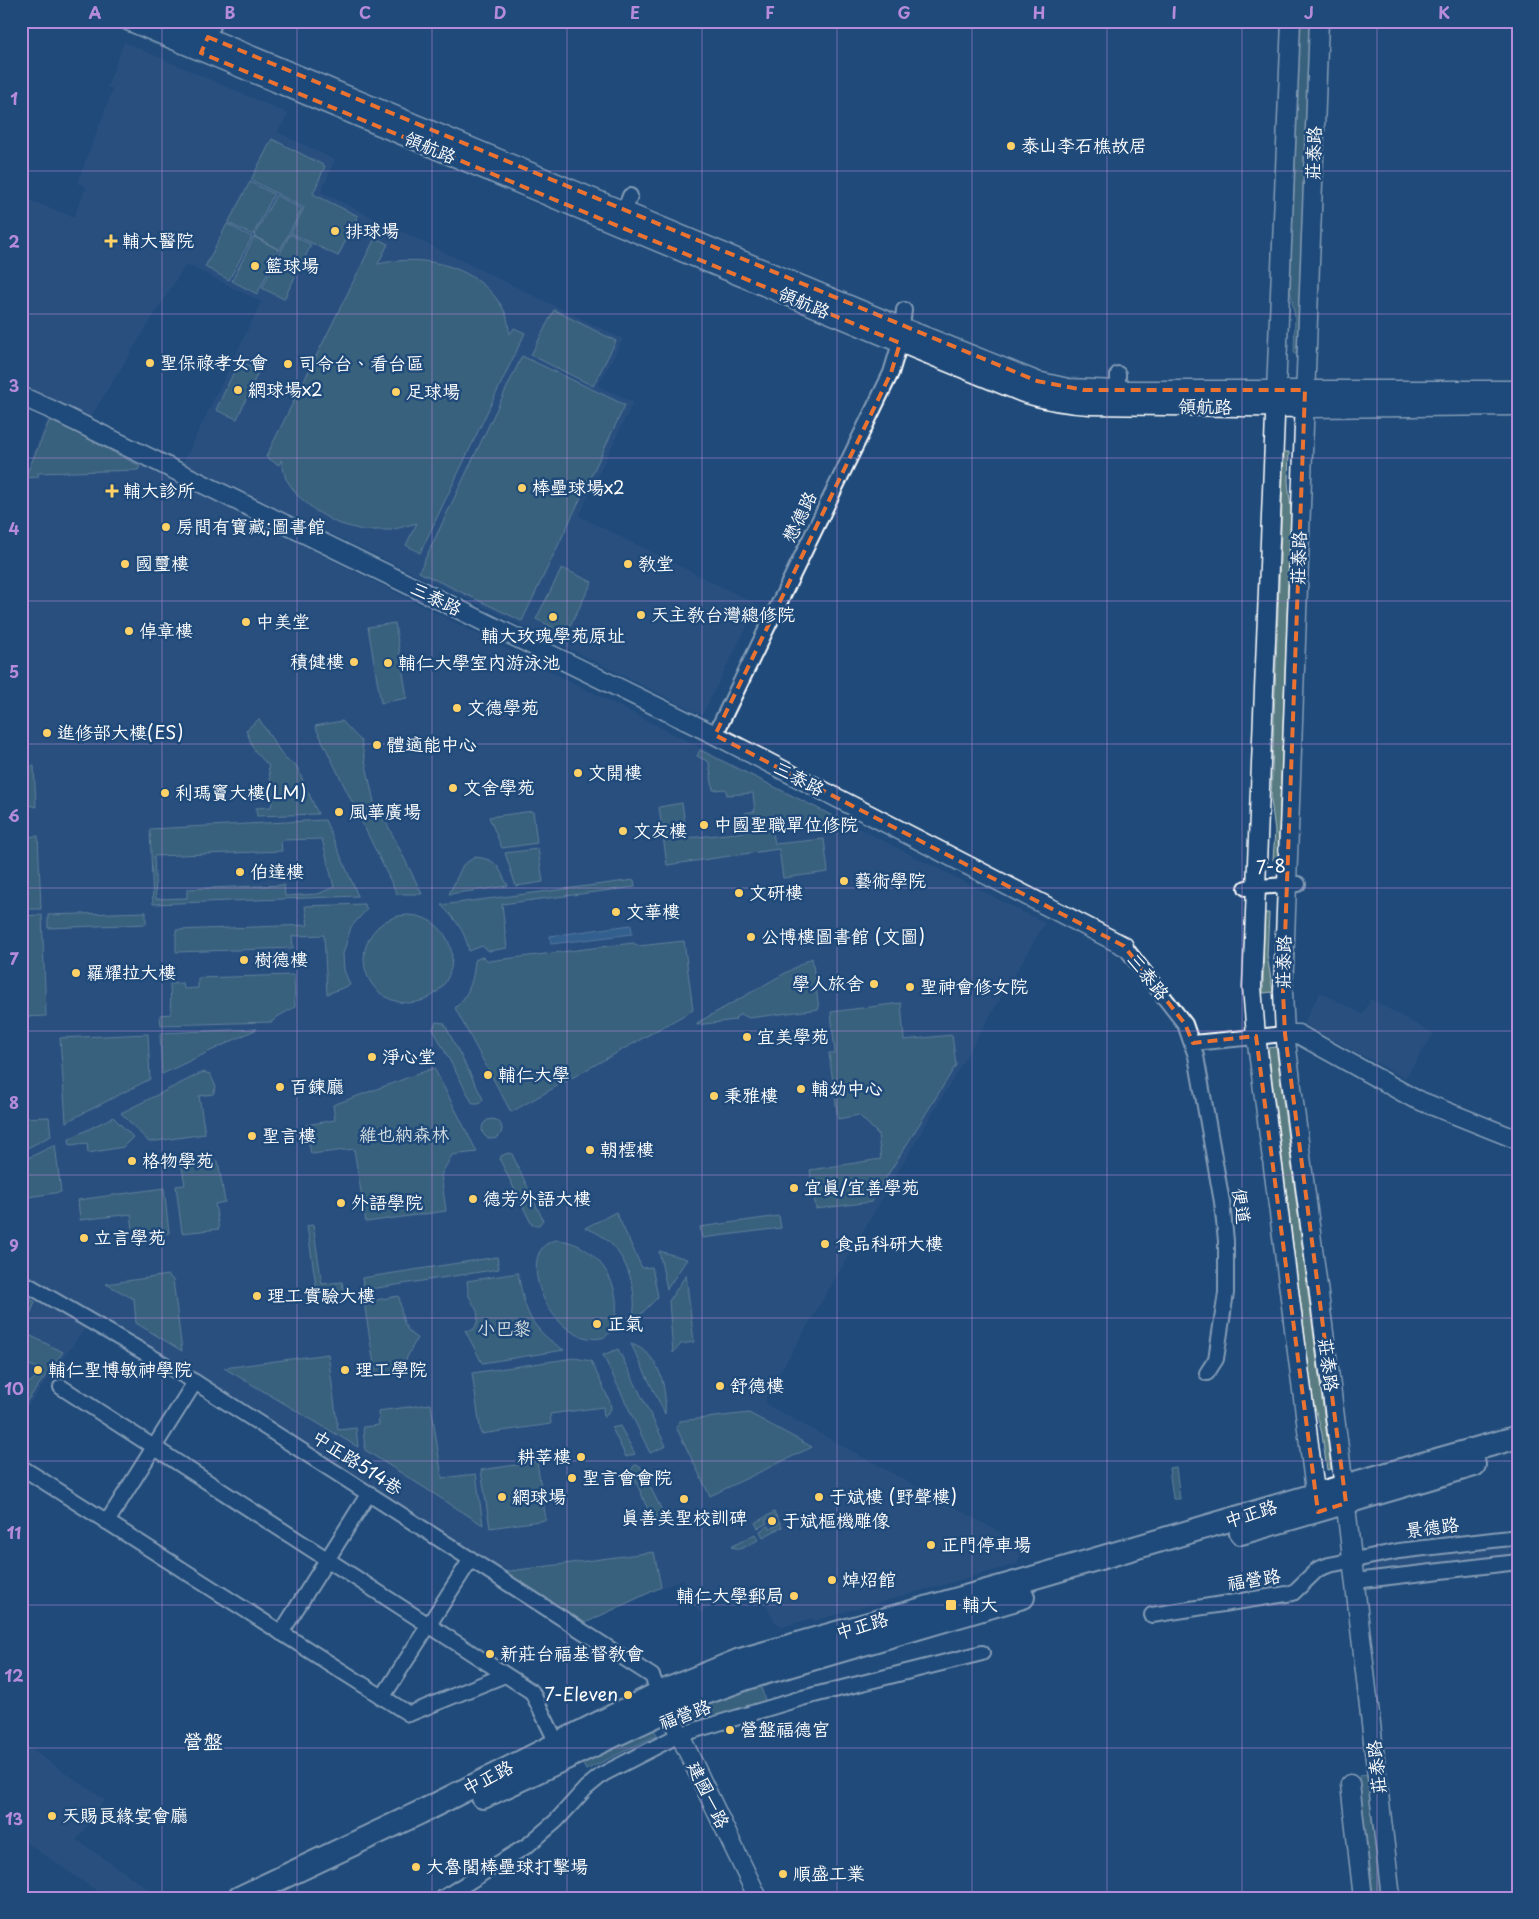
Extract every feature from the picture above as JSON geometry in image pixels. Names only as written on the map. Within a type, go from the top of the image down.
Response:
[{"type":"main road","name":"中正路","points":[[239,1898],[412,1816],[557,1743],[663,1701],[700,1695],[764,1663],[1024,1580],[1317,1504],[1518,1437]]},
{"type":"main road","name":"中正路","points":[[1345,1495],[1518,1453]]},
{"type":"main road","name":"中正路","points":[[269,1898],[663,1701]]},
{"type":"street","name":"領航路","points":[[128,21],[208,37],[902,327],[1037,381],[1068,388],[1118,382],[1277,399]]},
{"type":"street","name":"領航路","points":[[168,21],[627,204],[902,327],[1023,393],[1058,402],[1090,406],[1277,399],[1518,406]]},
{"type":"street","name":"莊泰路","points":[[1291,21],[1277,399],[1252,887],[1252,987],[1256,1036],[1317,1504]]},
{"type":"street","name":"莊泰路","points":[[1319,21],[1305,399],[1292,884],[1283,984],[1285,1034],[1345,1495],[1391,1898]]},
{"type":"street","name":"懋德路","points":[[715,735],[891,373],[902,327]]},
{"type":"street","name":"領航路","points":[[1305,399],[1518,390]]},
{"type":"street","name":"三泰路","points":[[21,396],[715,735],[1124,946],[1185,1024],[1192,1043]]},
{"type":"street","name":"7-8","points":[[1252,887],[1292,884]]},
{"type":"street","points":[[1192,1043],[1256,1036],[1298,1034],[1413,1098],[1518,1140]]},
{"type":"street","name":"便道","points":[[1192,1043],[1222,1202],[1226,1241],[1226,1293],[1216,1359],[1208,1373]]},
{"type":"street","name":"中正路514巷","points":[[21,1281],[195,1382],[652,1676],[663,1701]]},
{"type":"street","points":[[107,1522],[195,1382]]},
{"type":"street","points":[[62,1387],[532,1692],[557,1743]]},
{"type":"street","points":[[21,1467],[409,1714],[505,1675]]},
{"type":"street","points":[[281,1633],[369,1493]]},
{"type":"street","name":"景德路","points":[[1353,1561],[1399,1551],[1518,1537]]},
{"type":"street","points":[[382,1698],[471,1559]]},
{"type":"street","name":"福營路","points":[[1152,1616],[1293,1593],[1318,1569],[1353,1561]]},
{"type":"street","points":[[1355,1582],[1518,1562]]},
{"type":"street","name":"福營路","points":[[443,1898],[528,1845],[556,1821],[586,1788],[603,1774],[679,1735],[802,1698],[982,1653]]},
{"type":"street","name":"建國一路","points":[[663,1701],[758,1898]]},
{"type":"street","name":"莊泰路","points":[[1350,1784],[1363,1898]]},
{"type":"highlighted area","points":[[208,37],[1037,381],[1084,390],[1305,390],[1283,992],[1285,1034],[1346,1503],[1318,1512],[1256,1036],[1193,1043],[1185,1024],[1124,946],[715,735],[891,373],[900,343],[201,53]]},
{"type":"shaded area","points":[[124,42],[289,114],[277,132],[335,160],[321,192],[623,339],[598,386],[633,402],[579,516],[758,605],[702,715],[524,626],[183,463],[261,302],[186,264],[90,418],[21,389],[21,197],[74,217],[86,187],[77,183],[113,89],[107,87]]},
{"type":"shaded area","name":"輔仁大學","points":[[49,416],[1045,923],[766,1396],[766,1404],[1025,1546],[1017,1564],[785,1629],[814,1620],[813,1618],[783,1627],[774,1621],[755,1585],[739,1593],[740,1597],[729,1603],[727,1599],[699,1613],[683,1579],[583,1624],[199,1375],[21,1272],[21,479]]},
{"type":"shaded area","points":[[631,925],[632,934],[551,944],[550,936]]},
{"type":"shaded area","points":[[1320,992],[1363,1014],[1371,999],[1434,1034],[1405,1078],[1303,1024]]},
{"type":"shaded area","name":"輔仁聖博敏神學院","points":[[21,1289],[87,1326],[21,1415]]},
{"type":"shaded area","points":[[1518,1542],[1518,1555],[1374,1573],[1372,1561]]},
{"type":"shaded area","points":[[21,1742],[105,1800],[77,1840],[162,1898],[107,1898],[21,1839]]},
{"type":"green space","points":[[1300,21],[1310,21],[1297,354],[1294,354],[1295,317],[1290,290]]},
{"type":"green space","points":[[272,139],[325,166],[313,194],[358,216],[338,256],[291,233],[304,208],[251,180]]},
{"type":"green space","name":"籃球場","points":[[250,182],[274,194],[253,235],[228,223]]},
{"type":"green space","name":"籃球場","points":[[276,195],[302,209],[280,250],[254,236]]},
{"type":"green space","name":"籃球場","points":[[227,224],[252,237],[229,280],[205,267]]},
{"type":"green space","points":[[290,234],[311,245],[284,299],[262,288]]},
{"type":"green space","name":"籃球場","points":[[254,237],[279,250],[257,294],[232,281]]},
{"type":"green space","name":"足球場","points":[[375,238],[388,244],[378,264],[414,260],[433,262],[467,274],[495,296],[506,314],[510,334],[514,328],[525,333],[420,553],[406,545],[417,523],[391,530],[362,530],[337,523],[316,511],[297,495],[286,479],[281,460],[279,465],[266,457]]},
{"type":"green space","points":[[554,310],[616,341],[593,386],[531,355]]},
{"type":"green space","name":"棒壘球場x2","points":[[522,356],[625,405],[522,621],[419,572]]},
{"type":"green space","name":"網球場x2","points":[[239,361],[259,370],[237,419],[216,410]]},
{"type":"green space","points":[[50,419],[140,466],[138,470],[38,473],[38,477],[25,478]]},
{"type":"green space","points":[[1284,452],[1289,452],[1288,481],[1291,511],[1278,860],[1273,860],[1275,831],[1271,800]]},
{"type":"green space","points":[[562,568],[592,582],[566,634],[536,619]]},
{"type":"green space","name":"輔仁大學室內游泳池","points":[[395,623],[407,698],[381,703],[368,627]]},
{"type":"green space","points":[[259,719],[285,759],[296,765],[318,814],[257,816],[256,808],[271,807],[273,797],[268,765],[254,750],[246,730]]},
{"type":"green space","points":[[342,721],[361,741],[376,812],[387,824],[422,894],[397,894],[315,726]]},
{"type":"green space","points":[[700,750],[839,819],[772,828],[775,844],[824,839],[828,872],[783,878],[779,849],[667,865],[659,807],[682,803],[687,838],[747,832],[745,813],[755,811],[753,793],[727,795],[726,789],[713,790],[709,762],[697,756]]},
{"type":"green space","points":[[34,766],[36,807],[21,803],[21,767]]},
{"type":"green space","points":[[533,811],[537,843],[502,848],[489,817]]},
{"type":"green space","points":[[325,820],[358,896],[153,904],[150,829]],"holes":[[[322,839],[334,887],[318,894],[285,896],[284,885],[187,889],[187,898],[156,899],[154,856],[282,851],[281,840]]]},
{"type":"green space","points":[[38,836],[41,909],[21,909],[21,837]]},
{"type":"green space","points":[[538,849],[543,882],[516,886],[505,853]]},
{"type":"green space","points":[[475,857],[493,862],[508,886],[449,894],[463,865]]},
{"type":"green space","points":[[634,880],[635,887],[502,904],[507,948],[489,951],[482,946],[469,951],[459,925],[441,905]]},
{"type":"green space","points":[[364,904],[367,909],[351,927],[343,954],[344,970],[350,985],[327,994],[324,935],[292,936],[293,948],[176,952],[176,930],[308,925],[305,906]]},
{"type":"green space","points":[[146,912],[146,924],[48,928],[48,915]]},
{"type":"green space","points":[[1264,913],[1269,913],[1267,955],[1273,992],[1263,993]]},
{"type":"green space","points":[[42,915],[46,1016],[21,1017],[21,916]]},
{"type":"green space","points":[[408,915],[425,919],[439,928],[448,942],[452,959],[448,976],[439,990],[425,999],[408,1003],[391,999],[377,990],[368,976],[364,959],[368,942],[377,928],[391,919]]},
{"type":"green space","points":[[684,941],[693,1010],[511,1112],[455,1008],[464,998],[470,986],[475,960],[482,957],[489,961],[633,943],[639,946]]},
{"type":"green space","points":[[812,958],[819,1009],[749,1018],[741,1014],[735,1020],[697,1025],[697,1023]]},
{"type":"green space","points":[[294,975],[295,1007],[272,1022],[161,1025],[160,1015],[171,1014],[170,984],[183,983],[184,989],[198,988],[198,978]]},
{"type":"green space","points":[[901,1003],[904,1040],[952,1035],[956,1065],[871,1202],[816,1209],[810,1170],[881,1159],[878,1134],[859,1115],[838,1119],[829,1053],[835,1053],[831,1012]]},
{"type":"green space","points":[[436,1022],[444,1023],[483,1099],[479,1104],[473,1104],[433,1029]]},
{"type":"green space","points":[[257,1029],[162,1074],[160,1033]]},
{"type":"green space","points":[[148,1034],[150,1079],[66,1122],[60,1038]]},
{"type":"green space","points":[[1276,1047],[1331,1469],[1327,1470],[1322,1434],[1313,1400],[1268,1048]]},
{"type":"green space","name":"維也納森林","points":[[434,1068],[477,1152],[452,1155],[441,1175],[446,1211],[366,1222],[354,1149],[311,1154],[306,1125],[335,1120],[333,1105]]},
{"type":"green space","points":[[203,1072],[210,1074],[216,1087],[213,1094],[199,1096],[205,1134],[149,1142],[121,1113]]},
{"type":"green space","points":[[49,1117],[51,1136],[21,1151],[21,1118]]},
{"type":"green space","points":[[113,1117],[133,1137],[123,1147],[88,1153],[87,1143],[70,1145],[69,1139]]},
{"type":"green space","points":[[492,1119],[499,1122],[502,1129],[499,1136],[492,1139],[485,1136],[482,1129],[485,1122]]},
{"type":"green space","points":[[55,1145],[61,1192],[21,1198],[22,1161]]},
{"type":"green space","points":[[508,1153],[512,1154],[543,1220],[539,1225],[532,1225],[500,1160],[501,1156]]},
{"type":"green space","points":[[218,1161],[225,1202],[215,1204],[219,1229],[182,1233],[176,1186],[185,1185],[182,1167]]},
{"type":"green space","points":[[164,1188],[169,1233],[134,1237],[131,1214],[80,1220],[78,1200]]},
{"type":"green space","points":[[616,1212],[642,1268],[652,1267],[658,1297],[633,1322],[633,1287],[626,1265],[613,1246],[596,1232],[585,1228]]},
{"type":"green space","points":[[779,1216],[781,1228],[702,1238],[700,1227]]},
{"type":"green space","points":[[313,1225],[322,1284],[342,1282],[344,1294],[318,1298],[307,1226]]},
{"type":"green space","points":[[556,1240],[570,1242],[583,1248],[595,1257],[611,1282],[616,1310],[612,1327],[606,1336],[601,1338],[583,1337],[566,1328],[552,1313],[542,1296],[537,1277],[537,1260],[543,1247]]},
{"type":"green space","points":[[659,1251],[687,1259],[667,1289]]},
{"type":"green space","points":[[497,1257],[499,1269],[364,1290],[362,1278]]},
{"type":"green space","name":"小巴黎","points":[[518,1273],[523,1298],[530,1318],[543,1334],[564,1350],[482,1363],[465,1330],[470,1331],[474,1329],[478,1320],[476,1309],[468,1294],[467,1281]]},
{"type":"green space","points":[[168,1275],[173,1280],[182,1351],[136,1323],[134,1299],[106,1284]]},
{"type":"green space","points":[[686,1275],[694,1342],[681,1344],[673,1353],[669,1301]]},
{"type":"green space","points":[[21,1294],[35,1302],[23,1332],[63,1352],[21,1409],[21,1389],[39,1375],[40,1369],[21,1362]]},
{"type":"green space","points":[[399,1296],[405,1325],[417,1338],[399,1373],[376,1377],[364,1302]]},
{"type":"green space","points":[[631,1344],[649,1355],[660,1373],[665,1393],[665,1414]]},
{"type":"green space","points":[[618,1349],[666,1446],[650,1453],[603,1355]]},
{"type":"green space","points":[[328,1354],[338,1430],[356,1428],[358,1447],[224,1368]]},
{"type":"green space","points":[[574,1358],[591,1361],[610,1402],[611,1409],[604,1418],[603,1407],[550,1414],[551,1424],[481,1434],[472,1373]]},
{"type":"green space","points":[[431,1404],[442,1478],[476,1474],[483,1525],[365,1450],[363,1427],[379,1425],[378,1411]]},
{"type":"green space","points":[[749,1413],[812,1447],[710,1496],[676,1427],[680,1421]]},
{"type":"green space","points":[[620,1426],[635,1454],[626,1457],[612,1428]]},
{"type":"green space","points":[[537,1462],[546,1520],[490,1528],[481,1470]]},
{"type":"green space","points":[[635,1465],[640,1466],[669,1525],[665,1526],[656,1516],[649,1512],[631,1470]]},
{"type":"green space","points":[[1176,1467],[1180,1499],[1173,1499],[1169,1468]]},
{"type":"green space","points":[[774,1512],[782,1527],[763,1537],[760,1531],[768,1526],[770,1529],[778,1525],[772,1517],[765,1520],[767,1523],[758,1528],[755,1523]]},
{"type":"green space","points":[[755,1534],[758,1540],[741,1549],[731,1547]]},
{"type":"green space","points":[[654,1552],[661,1587],[583,1624],[503,1572]]},
{"type":"green space","points":[[760,1684],[766,1703],[697,1722],[686,1709]]},
{"type":"green space","points":[[652,1726],[657,1735],[586,1770],[581,1761]]},
{"type":"green space","points":[[1369,1774],[1383,1898],[1375,1898],[1373,1892],[1359,1775]]},
{"type":"place","name":"泰山李石樵故居","points":[[1011,146]]},
{"type":"place","name":"排球場","points":[[335,231]]},
{"type":"place","name":"輔大醫院","points":[[111,241]]},
{"type":"place","name":"籃球場","points":[[255,266]]},
{"type":"place","name":"聖保祿孝女會","points":[[150,363]]},
{"type":"place","name":"司令台、看台區","points":[[288,364]]},
{"type":"place","name":"網球場x2","points":[[238,390]]},
{"type":"place","name":"足球場","points":[[396,392]]},
{"type":"place","name":"棒壘球場x2","points":[[522,488]]},
{"type":"place","name":"輔大診所","points":[[112,491]]},
{"type":"place","name":"房間有寶藏;圖書館","points":[[166,527]]},
{"type":"place","name":"國璽樓","points":[[125,564]]},
{"type":"place","name":"教堂","points":[[628,564]]},
{"type":"place","name":"天主教台灣總修院","points":[[641,615]]},
{"type":"place","name":"輔大玫瑰學苑原址","points":[[553,617]]},
{"type":"place","name":"中美堂","points":[[246,622]]},
{"type":"place","name":"倬章樓","points":[[129,631]]},
{"type":"place","name":"積健樓","points":[[354,662]]},
{"type":"place","name":"輔仁大學室內游泳池","points":[[388,663]]},
{"type":"place","name":"文德學苑","points":[[457,708]]},
{"type":"place","name":"進修部大樓(ES)","points":[[47,733]]},
{"type":"place","name":"體適能中心","points":[[377,745]]},
{"type":"place","name":"文開樓","points":[[578,773]]},
{"type":"place","name":"文舍學苑","points":[[453,788]]},
{"type":"place","name":"利瑪竇大樓(LM)","points":[[165,793]]},
{"type":"place","name":"風華廣場","points":[[339,812]]},
{"type":"place","name":"中國聖職單位修院","points":[[704,825]]},
{"type":"place","name":"文友樓","points":[[623,831]]},
{"type":"place","name":"伯達樓","points":[[240,872]]},
{"type":"place","name":"藝術學院","points":[[844,881]]},
{"type":"place","name":"文研樓","points":[[739,893]]},
{"type":"place","name":"文華樓","points":[[616,912]]},
{"type":"place","name":"公博樓圖書館 (文圖)","points":[[751,937]]},
{"type":"place","name":"樹德樓","points":[[244,960]]},
{"type":"place","name":"羅耀拉大樓","points":[[76,973]]},
{"type":"place","name":"學人旅舍","points":[[874,984]]},
{"type":"place","name":"聖神會修女院","points":[[910,987]]},
{"type":"place","name":"宜美學苑","points":[[747,1037]]},
{"type":"place","name":"淨心堂","points":[[372,1057]]},
{"type":"place","name":"輔仁大學","points":[[488,1075]]},
{"type":"place","name":"百鍊廳","points":[[280,1087]]},
{"type":"place","name":"輔幼中心","points":[[801,1089]]},
{"type":"place","name":"秉雅樓","points":[[714,1096]]},
{"type":"place","name":"聖言樓","points":[[252,1136]]},
{"type":"place","name":"朝橒樓","points":[[590,1150]]},
{"type":"place","name":"格物學苑","points":[[132,1161]]},
{"type":"place","name":"宜真/宜善學苑","points":[[794,1188]]},
{"type":"place","name":"德芳外語大樓","points":[[473,1199]]},
{"type":"place","name":"外語學院","points":[[341,1203]]},
{"type":"place","name":"立言學苑","points":[[84,1238]]},
{"type":"place","name":"食品科研大樓","points":[[825,1244]]},
{"type":"place","name":"理工實驗大樓","points":[[257,1296]]},
{"type":"place","name":"正氣","points":[[597,1324]]},
{"type":"place","name":"輔仁聖博敏神學院","points":[[38,1370]]},
{"type":"place","name":"理工學院","points":[[345,1370]]},
{"type":"place","name":"舒德樓","points":[[720,1386]]},
{"type":"place","name":"耕莘樓","points":[[581,1457]]},
{"type":"place","name":"聖言會會院","points":[[572,1478]]},
{"type":"place","name":"網球場","points":[[502,1497]]},
{"type":"place","name":"于斌樓 (野聲樓)","points":[[819,1497]]},
{"type":"place","name":"真善美聖校訓碑","points":[[684,1499]]},
{"type":"place","name":"于斌樞機雕像","points":[[772,1521]]},
{"type":"place","name":"正門停車場","points":[[931,1545]]},
{"type":"place","name":"焯炤館","points":[[832,1580]]},
{"type":"place","name":"輔仁大學郵局","points":[[794,1596]]},
{"type":"place","name":"輔大","points":[[951,1605]]},
{"type":"place","name":"新莊台福基督教會","points":[[490,1654]]},
{"type":"place","name":"7-Eleven","points":[[628,1695]]},
{"type":"place","name":"營盤福德宮","points":[[730,1730]]},
{"type":"place","name":"天賜良緣宴會廳","points":[[52,1816]]},
{"type":"place","name":"大魯閣棒壘球打擊場","points":[[416,1867]]},
{"type":"place","name":"順盛工業","points":[[783,1874]]},
{"type":"district","name":"營盤","points":[[203,1742]]}]
